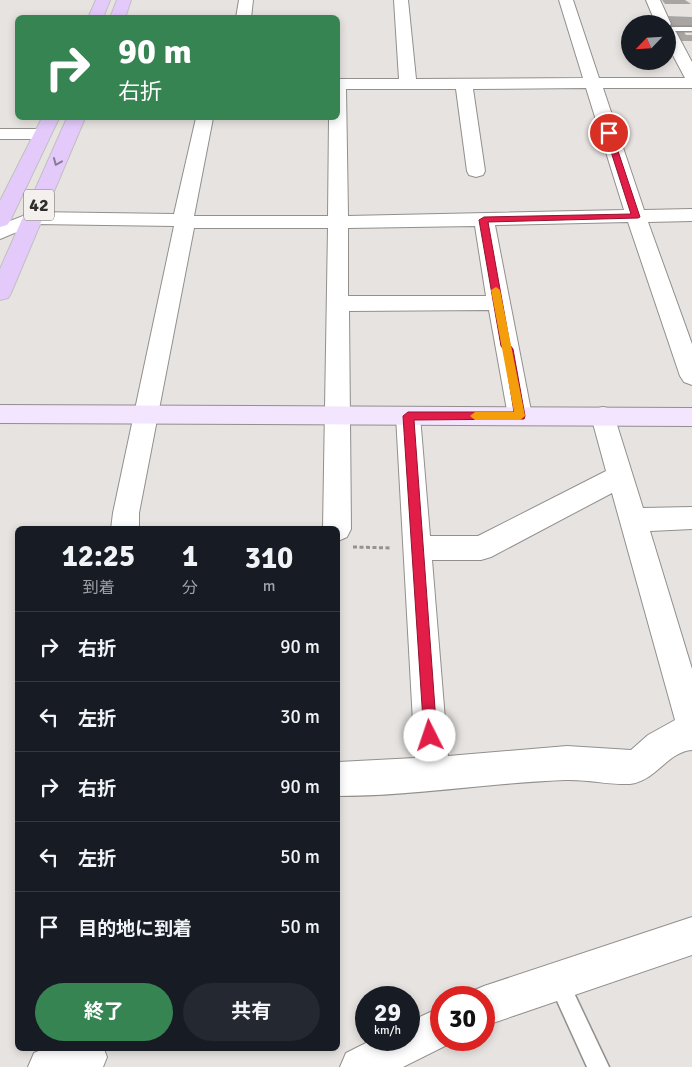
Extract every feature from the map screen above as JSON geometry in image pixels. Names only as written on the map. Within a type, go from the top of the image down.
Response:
[{"type":"main road","points":[[96,15],[103,0]]},
{"type":"main road","points":[[118,15],[124,0]]},
{"type":"main road","name":"42","points":[[0,293],[75,120]]},
{"type":"main road","name":"42","points":[[0,221],[46,126]]},
{"type":"street","points":[[244,15],[246,0]]},
{"type":"street","points":[[401,0],[408,84]]},
{"type":"street","points":[[566,0],[636,217],[692,376]]},
{"type":"street","points":[[653,0],[660,15]]},
{"type":"street","points":[[676,46],[692,78]]},
{"type":"street","points":[[340,84],[692,83]]},
{"type":"street","points":[[464,84],[476,171]]},
{"type":"street","points":[[126,526],[204,120]]},
{"type":"street","points":[[338,120],[338,416],[342,538]]},
{"type":"street","points":[[0,134],[46,126]]},
{"type":"street","points":[[0,233],[33,218],[338,222],[692,215]]},
{"type":"street","points":[[484,220],[520,416]]},
{"type":"street","points":[[338,304],[498,302]]},
{"type":"street","points":[[0,414],[692,417]]},
{"type":"street","points":[[408,416],[433,774]]},
{"type":"street","points":[[603,416],[633,520],[686,685],[692,722]]},
{"type":"street","points":[[418,548],[481,548],[620,476]]},
{"type":"street","points":[[633,520],[692,518]]},
{"type":"street","points":[[340,779],[433,774],[567,763],[630,767],[642,763],[660,746],[678,735],[692,734]]},
{"type":"street","points":[[495,1002],[692,936]]},
{"type":"street","points":[[360,1067],[430,1032]]},
{"type":"street","points":[[48,1067],[87,1058]]},
{"type":"lane","points":[[676,30],[692,29]]},
{"type":"lane","points":[[557,980],[598,1067]]},
{"type":"path","points":[[342,538],[418,548]]},
{"type":"building","points":[[662,0],[685,0],[691,4],[665,4]]},
{"type":"building","points":[[676,16],[692,17],[692,28],[676,28]]},
{"type":"building","points":[[676,32],[692,35],[692,41],[678,41]]},
{"type":"slow traffic","points":[[475,416],[520,416],[496,290]]},
{"type":"route","points":[[430,736],[408,416],[520,416],[484,220],[636,217],[609,133]]}]
